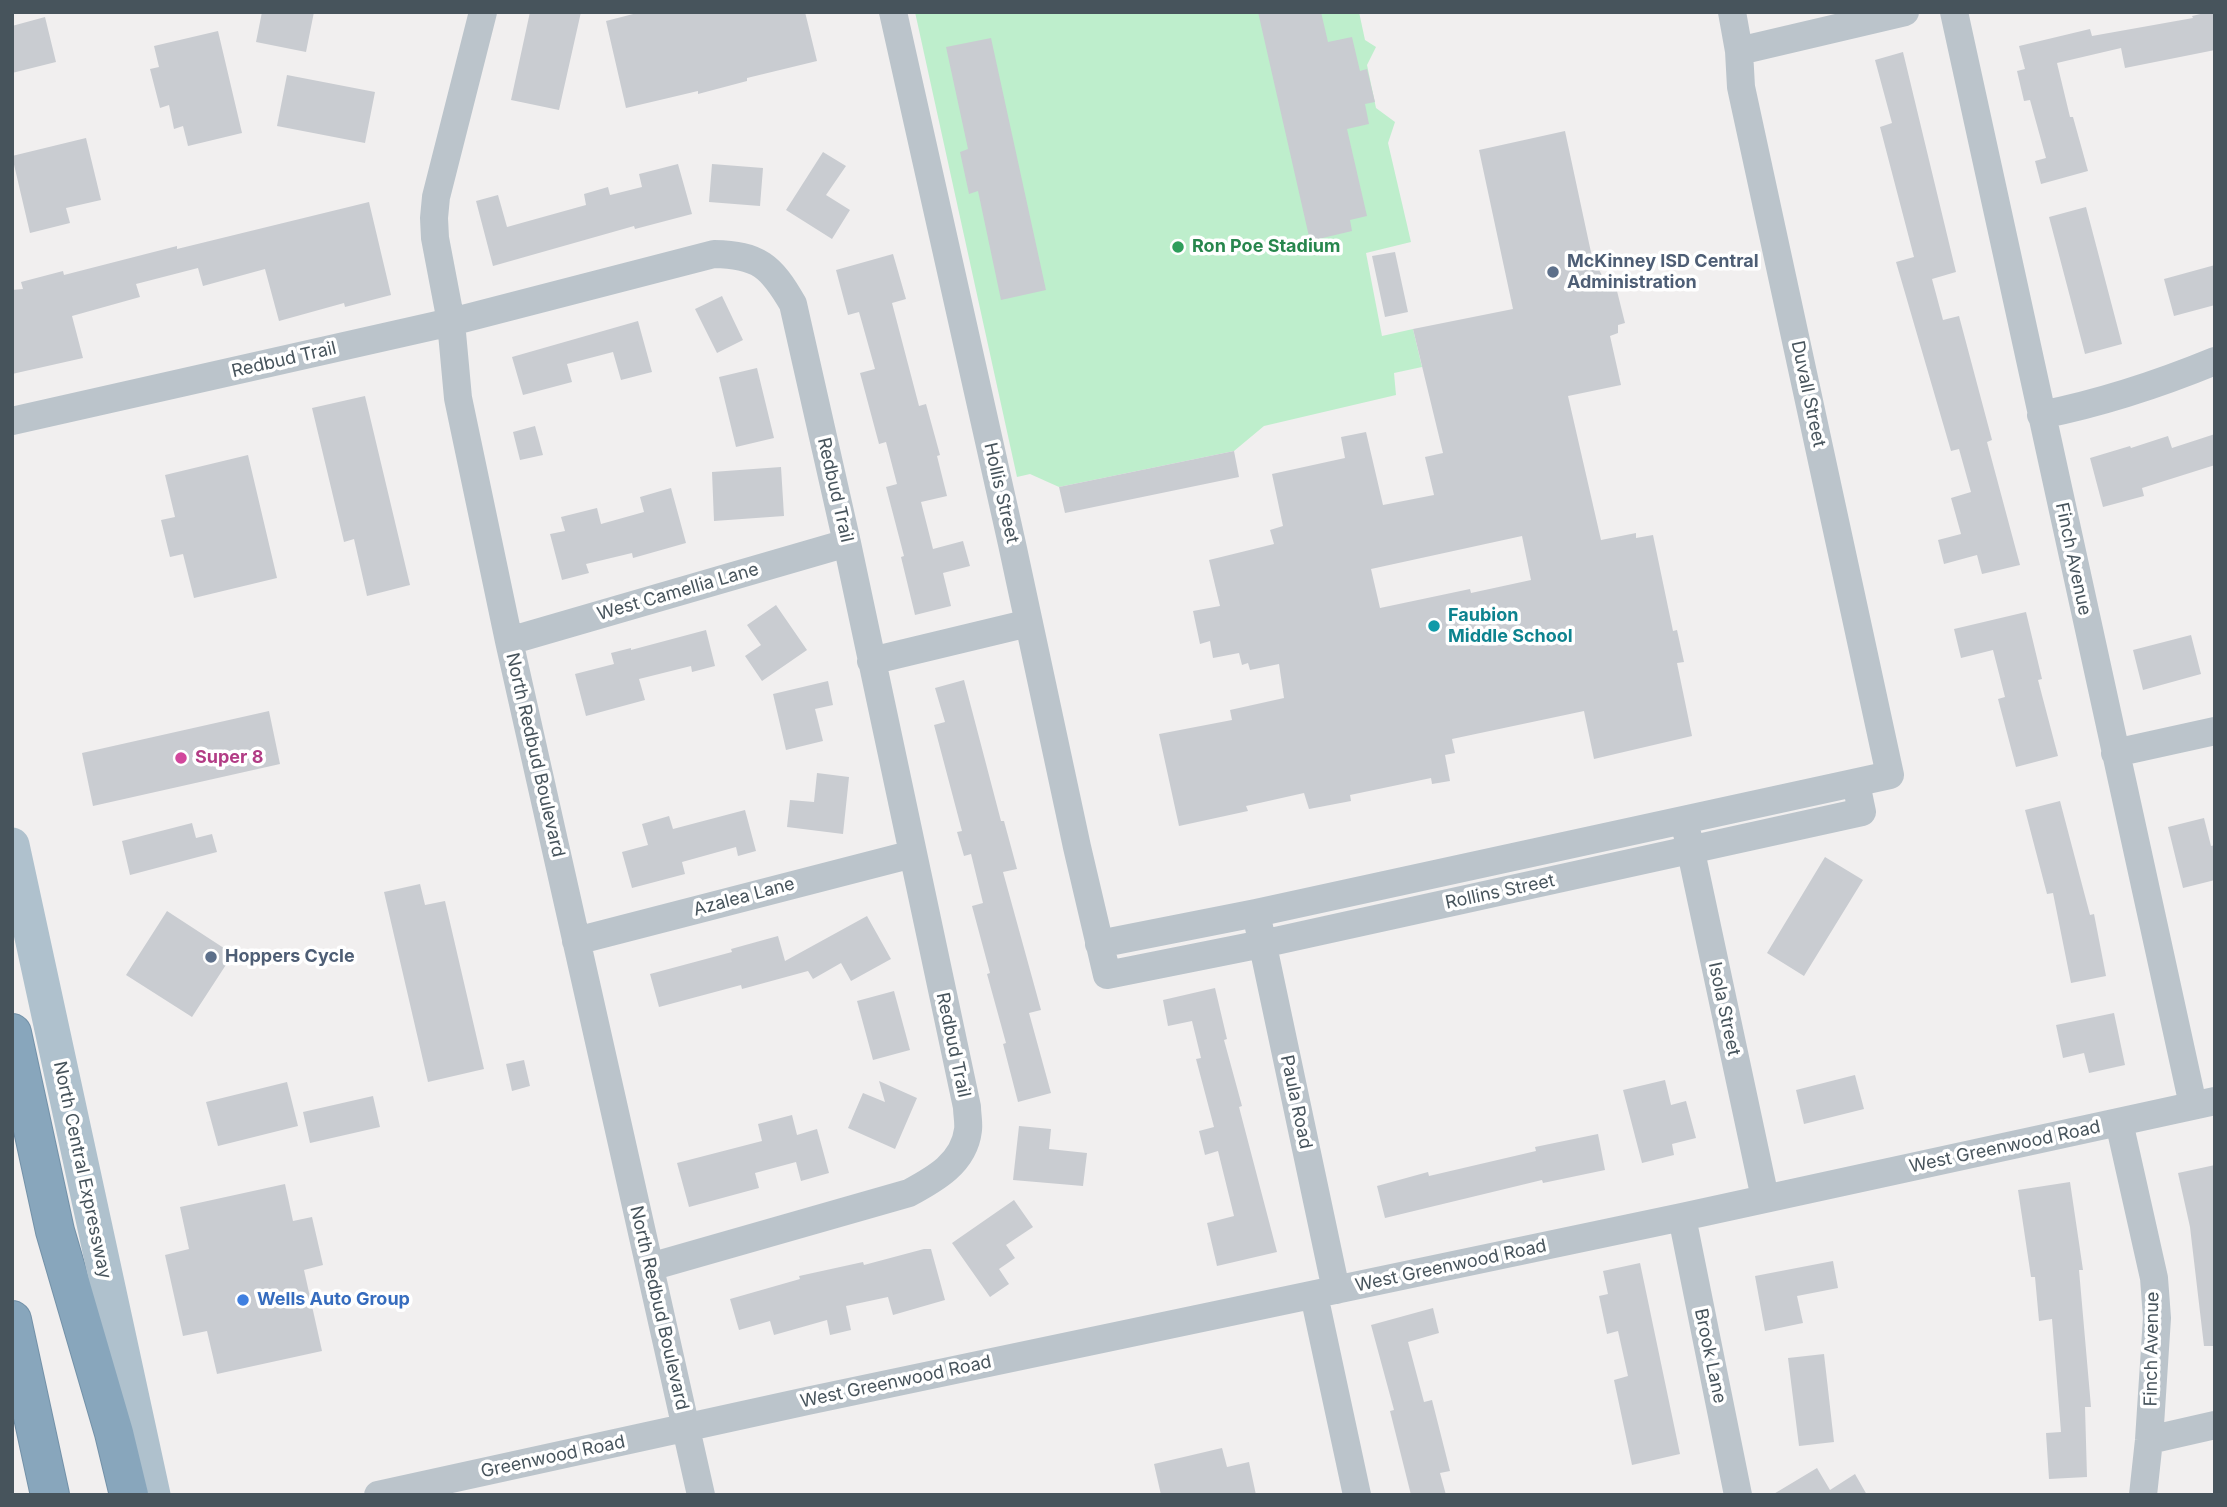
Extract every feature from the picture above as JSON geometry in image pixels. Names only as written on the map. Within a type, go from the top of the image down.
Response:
[{"type":"highway","points":[[12,1033],[55,1231],[114,1433],[129,1495]]},
{"type":"highway","points":[[12,1320],[50,1495]]},
{"type":"main road","name":"North Central Expressway","points":[[12,845],[153,1495]]},
{"type":"street","name":"North Redbud Boulevard","points":[[484,12],[436,197],[434,218],[435,238],[451,322],[458,398],[509,641],[701,1495]]},
{"type":"street","name":"Hollis Street","points":[[893,12],[1107,975]]},
{"type":"street","name":"Duvall Street","points":[[1732,12],[1739,51],[1741,87],[1890,775]]},
{"type":"street","points":[[1739,51],[1905,12]]},
{"type":"street","name":"Finch Avenue","points":[[1955,12],[2115,753],[2204,1103]]},
{"type":"street","name":"Redbud Trail","points":[[12,421],[451,322],[714,254],[736,254],[754,259],[771,271],[793,304],[847,543],[967,1107],[968,1130],[961,1152],[947,1169],[909,1193],[650,1267]]},
{"type":"street","points":[[2041,415],[2082,407],[2215,361]]},
{"type":"street","name":"West Camellia Lane","points":[[509,641],[847,543]]},
{"type":"street","points":[[871,661],[1029,623]]},
{"type":"street","points":[[2115,753],[2215,731]]},
{"type":"street","name":"Rollins Street","points":[[1099,944],[1256,913],[1890,775]]},
{"type":"street","name":"Rollins Street","points":[[1107,975],[1262,944],[1863,812],[1856,783]]},
{"type":"street","name":"Isola Street","points":[[1684,820],[1765,1198]]},
{"type":"street","name":"Azalea Lane","points":[[576,941],[913,853]]},
{"type":"street","name":"Paula Road","points":[[1256,913],[1325,1293],[1357,1495]]},
{"type":"street","name":"West Greenwood Road","points":[[687,1428],[1682,1217],[2204,1103]]},
{"type":"street","name":"Finch Avenue","points":[[2119,1122],[2154,1278],[2157,1318],[2150,1440],[2143,1495]]},
{"type":"street","name":"Brook Lane","points":[[1682,1217],[1738,1495]]},
{"type":"street","points":[[2150,1440],[2215,1425]]},
{"type":"street","name":"Greenwood Road","points":[[378,1495],[687,1428]]},
{"type":"green space","name":"Ron Poe Stadium","points":[[915,12],[1359,12],[1365,40],[1376,47],[1367,65],[1376,108],[1395,122],[1388,143],[1411,242],[1366,253],[1382,336],[1413,329],[1422,367],[1394,373],[1396,395],[1264,426],[1234,451],[1059,487],[1030,474],[1017,477]]},
{"type":"building","points":[[262,12],[314,12],[306,52],[256,42]]},
{"type":"building","points":[[530,12],[581,12],[559,110],[511,100]]},
{"type":"building","points":[[641,12],[805,12],[817,61],[747,78],[747,81],[698,94],[698,91],[626,108],[606,21]]},
{"type":"building","points":[[1258,12],[1321,12],[1328,42],[1352,37],[1360,71],[1367,69],[1375,102],[1365,104],[1369,124],[1347,129],[1367,216],[1350,220],[1352,231],[1310,241]]},
{"type":"building","points":[[2215,12],[2215,50],[2125,68],[2121,48],[2057,63],[2070,117],[2073,117],[2088,171],[2041,184],[2035,161],[2046,158],[2030,100],[2024,101],[2017,71],[2025,69],[2019,46],[2090,29],[2092,36],[2193,18],[2192,16]]},
{"type":"building","points":[[45,17],[56,62],[12,73],[12,26]]},
{"type":"building","points":[[218,31],[242,133],[188,146],[183,126],[174,129],[169,105],[160,108],[150,69],[159,67],[154,46]]},
{"type":"building","points":[[991,38],[1046,290],[1001,300],[978,191],[969,194],[960,152],[968,149],[946,47]]},
{"type":"building","points":[[1903,52],[1956,272],[1932,279],[1943,320],[1959,316],[1992,440],[1987,442],[2020,565],[1982,574],[1977,555],[1944,564],[1938,540],[1961,534],[1951,498],[1971,492],[1959,449],[1951,451],[1896,262],[1914,257],[1880,127],[1892,123],[1875,60]]},
{"type":"building","points":[[287,75],[375,92],[365,143],[277,126]]},
{"type":"building","name":"Faubion Middle School","points":[[1565,131],[1592,257],[1609,288],[1616,287],[1625,323],[1618,325],[1618,333],[1610,336],[1621,385],[1568,396],[1601,540],[1636,533],[1636,538],[1653,535],[1673,631],[1677,630],[1684,662],[1677,663],[1692,736],[1594,759],[1584,711],[1452,739],[1455,753],[1445,755],[1450,781],[1432,784],[1431,778],[1350,795],[1351,801],[1309,809],[1304,793],[1246,806],[1248,811],[1179,826],[1159,734],[1232,720],[1230,710],[1284,698],[1279,664],[1250,670],[1248,663],[1242,665],[1239,653],[1213,658],[1210,641],[1200,644],[1193,611],[1220,606],[1209,560],[1274,544],[1270,530],[1283,526],[1272,474],[1345,458],[1341,437],[1366,432],[1383,505],[1434,495],[1425,457],[1443,453],[1413,329],[1513,309],[1479,150]],"holes":[[[1522,536],[1531,580],[1471,593],[1470,589],[1380,608],[1371,569]]]},
{"type":"building","points":[[86,138],[101,200],[66,208],[70,223],[30,233],[12,156]]},
{"type":"building","points":[[823,152],[846,166],[826,195],[850,210],[832,239],[786,210]]},
{"type":"building","points":[[678,164],[692,214],[635,229],[634,226],[493,266],[476,201],[498,195],[507,227],[586,205],[584,194],[608,187],[610,195],[642,187],[639,174]]},
{"type":"building","points":[[712,164],[763,168],[760,206],[709,202]]},
{"type":"building","points":[[369,202],[391,295],[345,307],[344,303],[279,321],[265,269],[203,286],[198,268],[136,284],[140,297],[72,316],[83,358],[12,374],[12,290],[23,289],[21,282],[63,271],[64,275]]},
{"type":"building","points":[[2086,207],[2122,344],[2085,354],[2049,217]]},
{"type":"building","points":[[1395,252],[1408,312],[1385,317],[1372,256]]},
{"type":"building","points":[[893,254],[906,299],[892,303],[919,406],[926,404],[940,455],[937,456],[947,496],[921,502],[933,549],[963,541],[970,566],[943,573],[951,606],[915,615],[901,557],[904,556],[886,487],[897,484],[886,442],[879,444],[860,373],[875,369],[859,312],[848,315],[836,270]]},
{"type":"building","points":[[2215,265],[2215,305],[2174,316],[2164,279]]},
{"type":"building","points":[[722,296],[743,340],[717,353],[695,309]]},
{"type":"building","points":[[638,321],[652,372],[621,380],[613,352],[567,364],[572,382],[523,395],[512,357]]},
{"type":"building","points":[[757,368],[774,438],[736,447],[719,377]]},
{"type":"building","points":[[365,396],[410,585],[367,596],[354,539],[344,542],[312,408]]},
{"type":"building","points":[[535,426],[543,455],[520,460],[513,432]]},
{"type":"building","points":[[2215,434],[2215,465],[2142,488],[2144,496],[2103,507],[2090,458],[2168,436],[2172,448]]},
{"type":"building","points":[[1234,451],[1239,477],[1065,513],[1059,487]]},
{"type":"building","points":[[248,455],[277,578],[194,598],[183,554],[170,557],[161,520],[175,517],[165,475]]},
{"type":"building","points":[[781,467],[784,516],[714,521],[712,472]]},
{"type":"building","points":[[671,488],[686,543],[633,558],[632,553],[586,564],[589,573],[562,580],[550,534],[565,531],[561,517],[597,508],[601,524],[644,512],[640,497]]},
{"type":"building","points":[[776,605],[807,650],[762,681],[745,656],[761,645],[747,625]]},
{"type":"building","points":[[2026,612],[2042,679],[2038,680],[2058,756],[2016,767],[1998,699],[2005,697],[1993,650],[1961,658],[1954,629]]},
{"type":"building","points":[[706,630],[715,666],[692,672],[691,666],[639,679],[645,700],[586,716],[575,674],[614,664],[611,653]]},
{"type":"building","points":[[2191,635],[2201,674],[2143,690],[2133,650]]},
{"type":"building","points":[[964,680],[1001,821],[1004,821],[1017,869],[1003,872],[1041,1010],[1029,1013],[1051,1093],[1018,1102],[1003,1044],[1006,1043],[987,974],[990,973],[972,906],[983,903],[971,854],[964,856],[957,832],[962,831],[934,725],[945,722],[935,688]]},
{"type":"building","points":[[828,681],[833,705],[815,709],[823,741],[786,750],[773,694]]},
{"type":"building","name":"Super 8","points":[[269,711],[280,764],[93,806],[82,753]]},
{"type":"building","points":[[817,773],[849,777],[843,834],[787,827],[790,800],[814,802]]},
{"type":"building","points":[[2060,801],[2090,915],[2094,914],[2106,976],[2071,983],[2053,893],[2047,894],[2025,810]]},
{"type":"building","points":[[745,810],[756,851],[738,856],[736,847],[682,862],[685,874],[632,888],[622,852],[648,845],[642,824],[669,816],[673,829]]},
{"type":"building","points":[[2204,818],[2211,846],[2215,845],[2215,880],[2183,888],[2168,827]]},
{"type":"building","points":[[192,823],[196,838],[212,834],[217,852],[130,875],[122,841]]},
{"type":"building","points":[[1825,857],[1863,880],[1804,976],[1767,953]]},
{"type":"building","points":[[420,884],[425,905],[445,901],[484,1069],[428,1082],[384,892]]},
{"type":"building","points":[[167,911],[233,954],[192,1017],[126,975]]},
{"type":"building","points":[[867,916],[891,959],[851,981],[841,963],[813,979],[808,971],[742,989],[741,985],[659,1007],[650,974],[732,952],[731,949],[778,936],[785,961]]},
{"type":"building","points":[[1215,988],[1227,1039],[1224,1040],[1242,1106],[1239,1107],[1277,1252],[1217,1266],[1207,1223],[1234,1216],[1218,1151],[1205,1155],[1199,1131],[1214,1127],[1196,1059],[1201,1058],[1192,1021],[1168,1026],[1163,1000]]},
{"type":"building","points":[[894,991],[910,1050],[873,1060],[857,1001]]},
{"type":"building","points":[[2114,1013],[2125,1065],[2089,1073],[2084,1053],[2063,1058],[2056,1025]]},
{"type":"building","points":[[524,1060],[530,1086],[512,1091],[506,1064]]},
{"type":"building","points":[[1855,1075],[1864,1109],[1804,1124],[1796,1090]]},
{"type":"building","points":[[1665,1080],[1671,1105],[1686,1101],[1696,1138],[1672,1144],[1674,1155],[1642,1163],[1623,1090]]},
{"type":"building","points":[[879,1081],[917,1098],[895,1149],[848,1128],[863,1093],[885,1102]]},
{"type":"building","points":[[287,1082],[298,1126],[218,1146],[206,1102]]},
{"type":"building","points":[[373,1096],[380,1127],[310,1143],[303,1112]]},
{"type":"building","points":[[792,1115],[797,1135],[817,1129],[829,1173],[801,1181],[796,1162],[755,1173],[759,1188],[689,1207],[677,1163],[762,1141],[758,1124]]},
{"type":"building","points":[[1019,1126],[1051,1129],[1049,1149],[1087,1153],[1083,1186],[1013,1180]]},
{"type":"building","points":[[1598,1134],[1605,1170],[1543,1183],[1542,1180],[1385,1218],[1377,1186],[1428,1172],[1429,1176],[1536,1151],[1535,1147]]},
{"type":"building","points":[[2215,1165],[2215,1346],[2204,1346],[2190,1227],[2178,1173]]},
{"type":"building","points":[[2070,1182],[2083,1270],[2079,1270],[2091,1407],[2085,1407],[2087,1477],[2049,1479],[2046,1433],[2061,1432],[2052,1319],[2039,1321],[2035,1277],[2031,1277],[2018,1190]]},
{"type":"building","name":"Wells Auto Group","points":[[285,1184],[293,1221],[312,1217],[323,1265],[304,1270],[322,1351],[217,1374],[207,1331],[183,1336],[165,1255],[189,1249],[180,1207]]},
{"type":"building","points":[[1014,1200],[1033,1227],[1006,1245],[1015,1258],[999,1269],[1009,1284],[990,1297],[952,1243]]},
{"type":"building","points":[[931,1249],[945,1300],[893,1315],[888,1297],[846,1306],[851,1330],[830,1335],[827,1320],[774,1335],[770,1321],[739,1330],[730,1299],[800,1279],[799,1276],[863,1262],[864,1265]]},
{"type":"building","points":[[1833,1261],[1838,1288],[1797,1296],[1803,1323],[1765,1331],[1755,1276]]},
{"type":"building","points":[[1640,1263],[1680,1454],[1632,1465],[1614,1380],[1628,1376],[1618,1331],[1607,1334],[1599,1296],[1608,1294],[1603,1271]]},
{"type":"building","points":[[1433,1308],[1439,1333],[1408,1342],[1424,1402],[1432,1400],[1450,1471],[1440,1473],[1446,1495],[1411,1495],[1390,1411],[1394,1410],[1371,1325]]},
{"type":"building","points":[[1824,1354],[1834,1442],[1799,1446],[1788,1358]]},
{"type":"building","points":[[1222,1448],[1227,1467],[1249,1462],[1256,1495],[1161,1495],[1154,1464]]},
{"type":"building","points":[[1817,1468],[1830,1490],[1855,1474],[1867,1495],[1772,1495]]},
{"type":"place","name":"Ron Poe Stadium","points":[[1178,247]]},
{"type":"place","name":"McKinney ISD Central Administration","points":[[1553,272]]},
{"type":"place","name":"Faubion Middle School","points":[[1434,626]]},
{"type":"place","name":"Super 8","points":[[181,758]]},
{"type":"place","name":"Hoppers Cycle","points":[[211,957]]},
{"type":"place","name":"Wells Auto Group","points":[[243,1300]]}]
